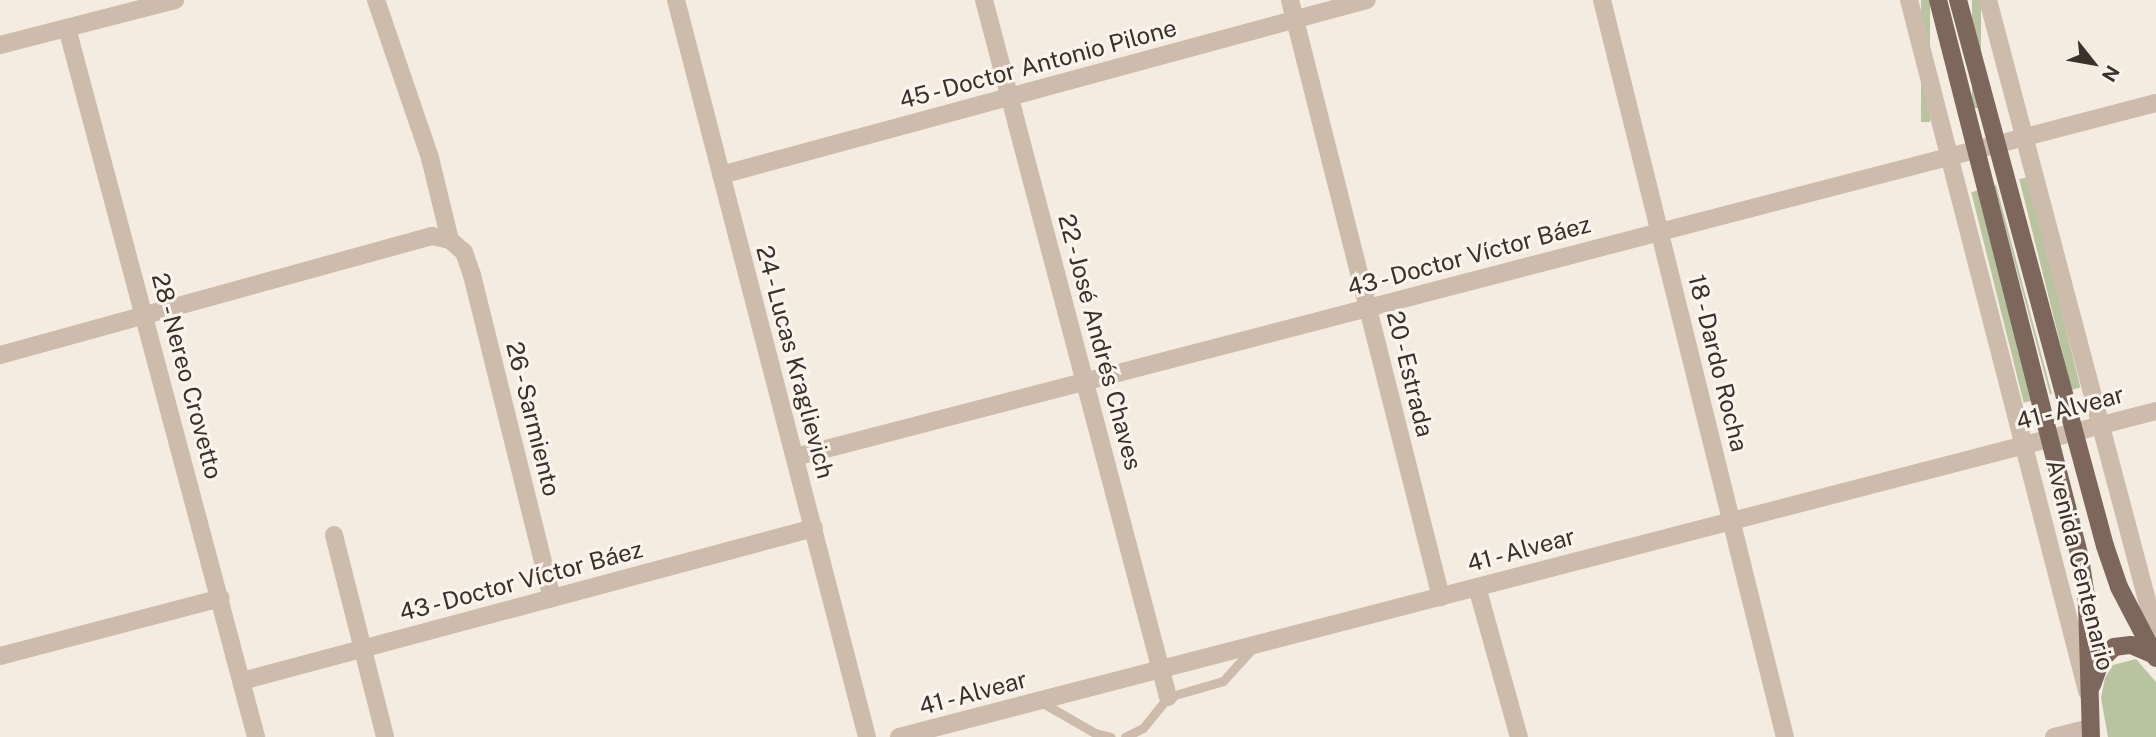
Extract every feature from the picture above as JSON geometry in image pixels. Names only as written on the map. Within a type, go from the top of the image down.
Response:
[{"type":"main road","name":"Avenida Centenario","points":[[1938,0],[2053,438],[2087,603],[2088,695]]},
{"type":"main road","name":"Avenida Centenario","points":[[1958,0],[2072,433],[2119,587],[2154,656]]},
{"type":"main road","points":[[2090,733],[2088,695],[2101,660],[2114,647],[2131,645],[2154,656]]},
{"type":"street","points":[[0,45],[175,0]]},
{"type":"street","points":[[0,355],[432,236],[450,240],[430,158],[376,0]]},
{"type":"street","name":"24 - Lucas Kraglievich","points":[[676,0],[867,737]]},
{"type":"street","name":"22 - José Andrés Chaves","points":[[984,0],[1168,697]]},
{"type":"street","name":"20 - Estrada","points":[[1290,0],[1441,597]]},
{"type":"street","name":"45 - Doctor Antonio Pilone","points":[[721,175],[1367,0]]},
{"type":"street","name":"18 - Dardo Rocha","points":[[1602,0],[1785,737]]},
{"type":"street","name":"Avenida Centenario","points":[[1909,0],[1948,157],[2026,445],[2088,695]]},
{"type":"street","points":[[1988,0],[2156,634]]},
{"type":"street","name":"28 - Nereo Crovetto","points":[[67,28],[256,737]]},
{"type":"street","name":"43 - Doctor Víctor Báez","points":[[794,457],[2156,103]]},
{"type":"street","name":"26 - Sarmiento","points":[[450,240],[464,252],[552,598]]},
{"type":"street","name":"41 - Alvear","points":[[899,737],[2156,411]]},
{"type":"street","name":"43 - Doctor Víctor Báez","points":[[242,681],[814,528]]},
{"type":"street","points":[[334,535],[385,737]]},
{"type":"street","points":[[1477,587],[1519,737]]},
{"type":"street","points":[[0,656],[221,598]]},
{"type":"street","points":[[2054,737],[2090,733]]},
{"type":"lane","points":[[1125,737],[1143,727],[1168,697],[1223,681],[1255,645]]},
{"type":"lane","points":[[1039,701],[1095,733],[1111,737]]},
{"type":"green space","points":[[1921,0],[1930,0],[1930,122],[1921,122]]},
{"type":"green space","points":[[1972,0],[1981,0],[1981,108],[1972,108]]},
{"type":"green space","points":[[2028,177],[2080,388],[2072,390],[2019,179]]},
{"type":"green space","points":[[1996,185],[2052,394],[2050,394]]},
{"type":"green space","points":[[1980,190],[2032,401],[2024,403],[1971,192]]},
{"type":"green space","points":[[2136,659],[2156,682],[2156,737],[2108,737],[2101,698],[2105,678],[2113,665]]}]
